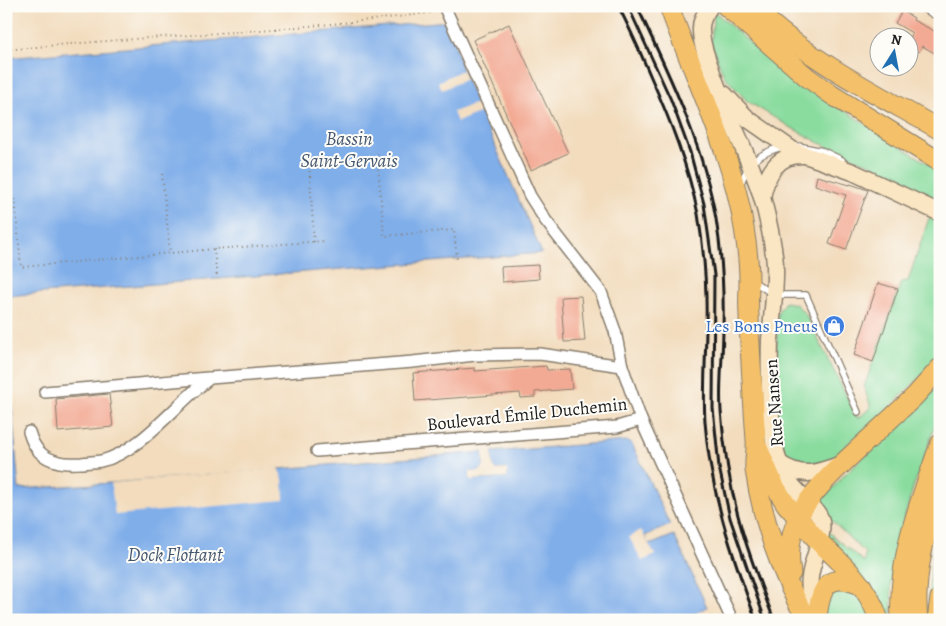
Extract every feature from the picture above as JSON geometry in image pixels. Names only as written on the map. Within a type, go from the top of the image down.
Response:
[{"type":"main road","name":"Rue Nansen","points":[[669,6],[684,49],[717,127],[738,198],[744,226],[749,279],[748,313],[756,445],[754,467],[762,507],[796,601],[813,619]]},
{"type":"main road","name":"Rue Nansen","points":[[710,6],[704,15],[701,31],[703,45],[717,87],[750,163],[762,197],[772,245],[775,273],[770,384],[772,418],[779,463],[802,510]]},
{"type":"main road","points":[[726,6],[790,32],[851,73],[940,121]]},
{"type":"main road","points":[[759,18],[842,74],[940,130]]},
{"type":"main road","points":[[759,18],[804,65],[940,148]]},
{"type":"main road","points":[[759,18],[807,77],[832,95],[940,162]]},
{"type":"main road","points":[[684,49],[748,119],[786,146],[802,155],[819,159],[853,172],[935,211]]},
{"type":"main road","points":[[762,197],[766,179],[775,166],[788,157],[802,155]]},
{"type":"main road","points":[[796,601],[789,560],[791,539],[802,510],[815,491],[914,397],[940,368]]},
{"type":"main road","points":[[901,620],[902,579],[910,533],[940,444]]},
{"type":"main road","points":[[756,445],[774,485],[786,504],[802,510],[819,542],[846,567],[862,586],[875,607],[879,620]]},
{"type":"main road","points":[[779,463],[787,469],[807,474],[821,472],[842,464]]},
{"type":"main road","points":[[918,620],[921,557],[940,489]]},
{"type":"main road","points":[[813,619],[809,584],[819,542]]},
{"type":"main road","points":[[813,619],[820,596],[827,585],[840,580],[862,586]]},
{"type":"main road","points":[[937,620],[940,598]]},
{"type":"street","points":[[445,9],[530,196],[546,221],[601,292],[615,331],[622,366],[641,420]]},
{"type":"street","points":[[45,392],[413,362],[475,355],[540,354],[622,366]]},
{"type":"street","points":[[29,432],[37,450],[49,459],[67,464],[101,461],[115,456],[141,438],[196,388],[210,378]]},
{"type":"street","name":"Boulevard Émile Duchemin","points":[[318,451],[617,426],[641,420],[732,620]]},
{"type":"lane","points":[[918,6],[940,18]]},
{"type":"lane","points":[[738,198],[742,180],[750,163],[769,152],[786,146],[808,147],[823,151],[900,187],[935,211]]},
{"type":"lane","points":[[749,279],[774,295],[806,295],[858,412]]},
{"type":"path","points":[[6,50],[67,43],[174,37],[377,19],[445,9]]},
{"type":"path","points":[[377,154],[384,236],[454,230],[457,260]]},
{"type":"path","points":[[309,161],[314,242]]},
{"type":"path","points":[[162,174],[170,253]]},
{"type":"path","points":[[15,199],[22,267],[214,249],[325,242]]},
{"type":"path","points":[[214,249],[217,279]]},
{"type":"path","points":[[6,412],[12,412]]},
{"type":"green space","points":[[714,11],[768,59],[826,99],[940,171],[940,202],[870,164],[833,150],[747,101],[724,76],[711,43]]},
{"type":"green space","points":[[929,218],[940,221],[940,355],[887,410],[843,448],[829,464],[812,469],[790,461],[779,448],[774,395],[778,312],[785,302],[796,304],[806,315],[858,419],[871,407],[864,387],[901,282],[908,281]]},
{"type":"green space","points":[[940,385],[940,412],[913,488],[891,575],[892,620],[885,620],[826,538],[827,531],[864,562],[865,553],[829,518],[820,502],[848,471]]},
{"type":"green space","points":[[940,526],[940,588],[933,606],[933,620],[927,620],[932,553]]},
{"type":"green space","points":[[847,588],[858,594],[874,620],[826,620],[824,611],[825,600],[837,589]]},
{"type":"water","name":"Bassin Saint-Gervais","points":[[449,21],[462,70],[542,253],[6,296],[6,58]]},
{"type":"water","name":"Dock Flottant","points":[[6,341],[19,489],[483,452],[484,466],[480,471],[470,472],[470,480],[507,478],[506,469],[496,470],[493,466],[492,452],[626,441],[631,443],[634,448],[670,525],[645,536],[648,544],[674,535],[707,607],[692,615],[694,620],[6,620]]},
{"type":"pier","points":[[462,70],[466,79],[442,90],[438,82]]},
{"type":"pier","points":[[477,103],[481,112],[457,122],[453,112]]},
{"type":"pier","points":[[483,452],[485,452],[487,467],[481,474],[472,474],[473,478],[505,476],[504,472],[495,472],[490,468],[489,452],[492,452],[493,466],[496,470],[507,469],[507,478],[470,480],[470,472],[480,471],[484,466]]},
{"type":"pier","points":[[278,468],[283,479],[284,500],[115,515],[111,483]]},
{"type":"pier","points":[[641,530],[655,555],[642,561],[629,537]]},
{"type":"building","points":[[902,11],[914,18],[913,20],[940,34],[940,56],[922,46],[918,51],[918,28],[904,28],[895,23]]},
{"type":"building","points":[[509,24],[568,153],[531,170],[473,40]]},
{"type":"building","points":[[817,176],[868,190],[846,250],[829,244],[846,195],[815,185]]},
{"type":"building","points":[[538,265],[539,279],[502,282],[501,267]]},
{"type":"building","points":[[878,283],[898,289],[873,362],[854,355]]},
{"type":"building","points":[[581,296],[585,341],[564,342],[561,297]]},
{"type":"building","points":[[546,366],[547,370],[570,369],[572,389],[535,392],[535,397],[521,398],[520,393],[415,401],[413,373],[475,368],[475,371]]},
{"type":"building","points":[[109,394],[113,427],[58,432],[56,399]]},
{"type":"railway","points":[[618,6],[639,49],[671,126],[684,160],[698,214],[705,282],[704,410],[708,448],[723,522],[756,620]]},
{"type":"railway","points":[[628,6],[671,100],[690,152],[704,204],[714,275],[713,408],[719,467],[730,518],[765,620]]},
{"type":"railway","points":[[637,6],[684,110],[703,163],[710,191],[716,219],[722,273],[723,338],[721,401],[726,454],[733,496],[744,535],[774,620]]},
{"type":"place","name":"Les Bons Pneus","points":[[834,326]]}]
